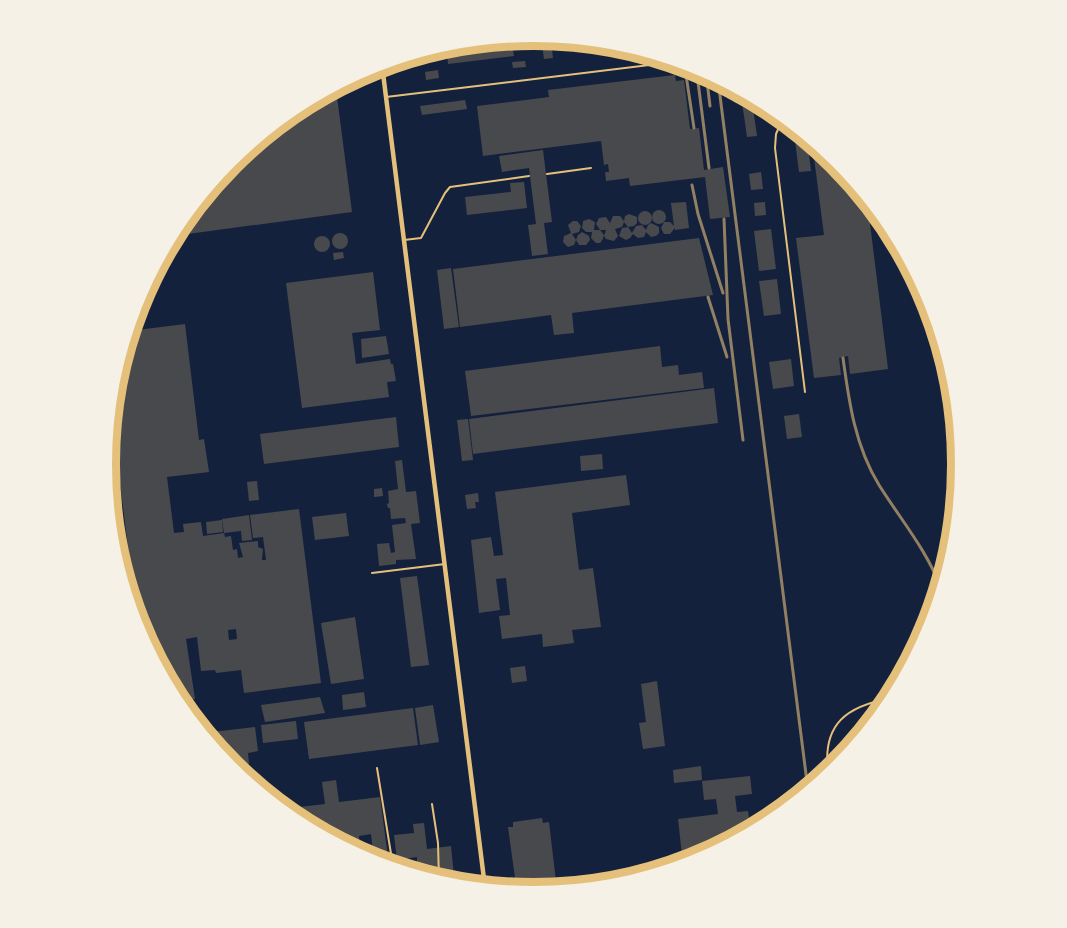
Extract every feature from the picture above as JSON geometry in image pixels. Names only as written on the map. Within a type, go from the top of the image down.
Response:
[{"type":"street","points":[[383,75],[484,879]]},
{"type":"lane","points":[[386,98],[654,65]]},
{"type":"lane","points":[[779,127],[775,148],[805,392]]},
{"type":"lane","points":[[547,174],[591,168]]},
{"type":"lane","points":[[404,240],[421,238],[450,187],[529,176]]},
{"type":"lane","points":[[372,573],[445,564]]},
{"type":"lane","points":[[827,761],[827,745],[842,718],[861,706],[877,702]]},
{"type":"lane","points":[[377,768],[391,856]]},
{"type":"lane","points":[[432,804],[438,843],[439,870]]},
{"type":"building","points":[[542,46],[569,48],[552,50],[553,58],[544,59]]},
{"type":"building","points":[[513,47],[514,56],[448,64],[447,56]]},
{"type":"building","points":[[525,61],[526,67],[513,68],[512,62]]},
{"type":"building","points":[[438,70],[439,78],[426,80],[425,72]]},
{"type":"building","points":[[675,75],[676,81],[684,80],[690,129],[699,128],[704,170],[723,167],[730,217],[710,219],[705,177],[630,186],[629,178],[606,181],[605,172],[609,172],[608,164],[604,165],[601,141],[483,156],[477,106],[549,97],[548,90]]},
{"type":"building","points":[[337,97],[352,212],[185,234],[220,189],[258,150],[302,117]]},
{"type":"building","points":[[465,100],[467,109],[422,115],[420,106]]},
{"type":"building","points":[[742,102],[753,109],[757,136],[747,137]]},
{"type":"building","points":[[795,138],[808,150],[811,171],[799,172]]},
{"type":"building","points":[[543,150],[552,222],[544,223],[548,254],[532,256],[528,225],[536,224],[529,168],[502,172],[499,156]]},
{"type":"building","points":[[814,154],[869,216],[888,369],[850,374],[848,356],[839,358],[841,375],[814,378],[796,238],[824,235]]},
{"type":"building","points":[[761,172],[763,189],[751,190],[749,174]]},
{"type":"building","points":[[524,182],[527,208],[467,215],[465,197],[511,192],[510,183]]},
{"type":"building","points":[[686,202],[689,228],[675,230],[675,228],[670,234],[664,234],[661,228],[664,222],[670,222],[674,226],[671,203]]},
{"type":"building","points":[[765,202],[766,215],[755,216],[754,203]]},
{"type":"building","points":[[659,210],[664,212],[666,217],[664,222],[659,224],[654,222],[652,217],[654,212]]},
{"type":"building","points":[[645,211],[650,213],[652,218],[650,223],[645,225],[640,223],[638,218],[640,213]]},
{"type":"building","points":[[629,214],[637,217],[637,223],[634,226],[628,227],[624,222],[622,227],[615,229],[618,236],[614,241],[606,239],[604,236],[606,230],[600,230],[596,224],[599,218],[606,217],[610,223],[613,216],[620,216],[624,221],[625,216]]},
{"type":"building","points":[[589,219],[595,222],[594,230],[600,230],[604,235],[603,239],[600,243],[596,243],[591,238],[592,232],[586,232],[582,228],[583,221]]},
{"type":"building","points":[[577,221],[581,226],[579,232],[572,234],[576,240],[574,245],[568,247],[563,242],[564,236],[571,233],[568,225]]},
{"type":"building","points":[[651,223],[659,227],[659,233],[656,236],[651,237],[646,232],[644,237],[638,238],[633,234],[626,240],[619,236],[622,228],[628,227],[632,233],[636,226],[642,225],[646,230]]},
{"type":"building","points":[[771,229],[776,269],[759,271],[754,231]]},
{"type":"building","points":[[582,232],[589,236],[590,240],[586,245],[579,245],[576,240]]},
{"type":"building","points":[[337,233],[343,233],[348,241],[346,247],[337,249],[332,244],[332,238]]},
{"type":"building","points":[[319,236],[325,236],[330,244],[328,250],[319,252],[314,247],[314,241]]},
{"type":"building","points":[[699,238],[713,295],[572,313],[574,333],[554,335],[551,315],[460,327],[453,269]]},
{"type":"building","points":[[343,252],[344,258],[334,260],[333,253]]},
{"type":"building","points":[[451,268],[459,327],[444,329],[437,270]]},
{"type":"building","points":[[373,272],[380,330],[352,333],[356,364],[390,359],[393,364],[396,381],[387,382],[389,397],[302,408],[286,283]]},
{"type":"building","points":[[777,279],[781,314],[764,316],[759,281]]},
{"type":"building","points":[[185,324],[199,440],[204,439],[209,472],[167,477],[174,533],[184,532],[183,524],[201,522],[203,536],[224,533],[225,537],[231,536],[233,550],[237,549],[238,558],[243,557],[239,543],[258,541],[258,547],[263,549],[262,560],[266,560],[263,537],[253,538],[250,515],[299,509],[321,683],[244,693],[241,670],[216,673],[215,670],[201,671],[197,637],[186,639],[195,699],[189,700],[159,649],[132,578],[116,454],[124,383],[138,330]],"holes":[[[236,629],[237,639],[229,640],[228,630]]]},
{"type":"building","points":[[386,336],[389,354],[362,358],[361,339]]},
{"type":"building","points":[[660,346],[662,367],[678,365],[679,375],[702,372],[704,388],[471,416],[465,371]]},
{"type":"building","points":[[791,359],[794,386],[773,389],[769,362]]},
{"type":"building","points":[[714,388],[718,423],[473,454],[469,419]]},
{"type":"building","points":[[799,414],[802,437],[787,439],[784,416]]},
{"type":"building","points":[[396,417],[399,447],[264,464],[260,434]]},
{"type":"building","points":[[468,419],[473,460],[462,461],[457,420]]},
{"type":"building","points":[[602,454],[603,469],[581,471],[580,456]]},
{"type":"building","points":[[402,460],[406,492],[416,491],[420,523],[411,524],[416,559],[396,560],[396,564],[379,566],[377,544],[389,543],[391,553],[395,552],[392,525],[406,523],[405,518],[391,519],[390,508],[387,504],[389,503],[388,491],[398,489],[395,461]]},
{"type":"building","points":[[626,475],[630,505],[572,513],[579,570],[593,568],[601,627],[572,630],[574,643],[543,647],[542,634],[502,639],[499,616],[510,615],[506,578],[496,579],[500,610],[479,613],[471,540],[491,537],[494,556],[503,555],[495,492]]},
{"type":"building","points":[[257,481],[259,500],[249,501],[247,482]]},
{"type":"building","points":[[382,488],[383,496],[374,497],[374,489]]},
{"type":"building","points":[[478,493],[479,502],[475,502],[476,508],[467,509],[465,495]]},
{"type":"building","points":[[346,513],[349,536],[315,540],[312,517]]},
{"type":"building","points":[[249,515],[252,540],[242,541],[241,531],[224,533],[222,519]]},
{"type":"building","points":[[222,520],[223,532],[207,534],[206,522]]},
{"type":"building","points":[[417,576],[429,665],[411,667],[400,578]]},
{"type":"building","points":[[355,617],[364,679],[331,684],[321,623]]},
{"type":"building","points":[[525,666],[527,681],[512,683],[510,668]]},
{"type":"building","points":[[657,681],[665,746],[643,749],[639,723],[646,722],[641,684]]},
{"type":"building","points":[[364,692],[366,707],[343,710],[342,695]]},
{"type":"building","points":[[320,697],[325,713],[265,722],[261,705]]},
{"type":"building","points":[[433,705],[439,742],[420,745],[415,708]]},
{"type":"building","points":[[413,708],[418,745],[309,759],[304,722]]},
{"type":"building","points":[[296,721],[298,739],[263,743],[261,725]]},
{"type":"building","points":[[255,727],[258,751],[248,753],[249,764],[244,765],[214,732]]},
{"type":"building","points":[[701,766],[702,780],[674,783],[673,770]]},
{"type":"building","points":[[750,776],[752,794],[735,796],[737,812],[748,811],[750,821],[682,854],[678,819],[718,814],[716,799],[704,800],[702,781]]},
{"type":"building","points":[[336,780],[339,802],[380,797],[388,855],[373,849],[371,834],[359,836],[360,843],[325,826],[297,807],[325,804],[322,782]]},
{"type":"building","points":[[542,818],[543,823],[549,822],[556,881],[512,881],[512,878],[515,878],[508,827],[513,827],[513,822]]},
{"type":"building","points":[[424,823],[427,849],[451,846],[454,873],[411,863],[417,862],[417,857],[397,858],[394,835],[414,833],[413,824]]},
{"type":"railway","points":[[686,76],[694,128]]},
{"type":"railway","points":[[698,80],[709,168]]},
{"type":"railway","points":[[707,85],[710,106]]},
{"type":"railway","points":[[719,91],[807,780]]},
{"type":"railway","points":[[692,185],[698,214],[723,293]]},
{"type":"railway","points":[[724,219],[728,319],[743,440]]},
{"type":"railway","points":[[708,297],[727,357]]},
{"type":"railway","points":[[843,358],[851,407],[864,455],[879,485],[913,535],[936,576]]}]
